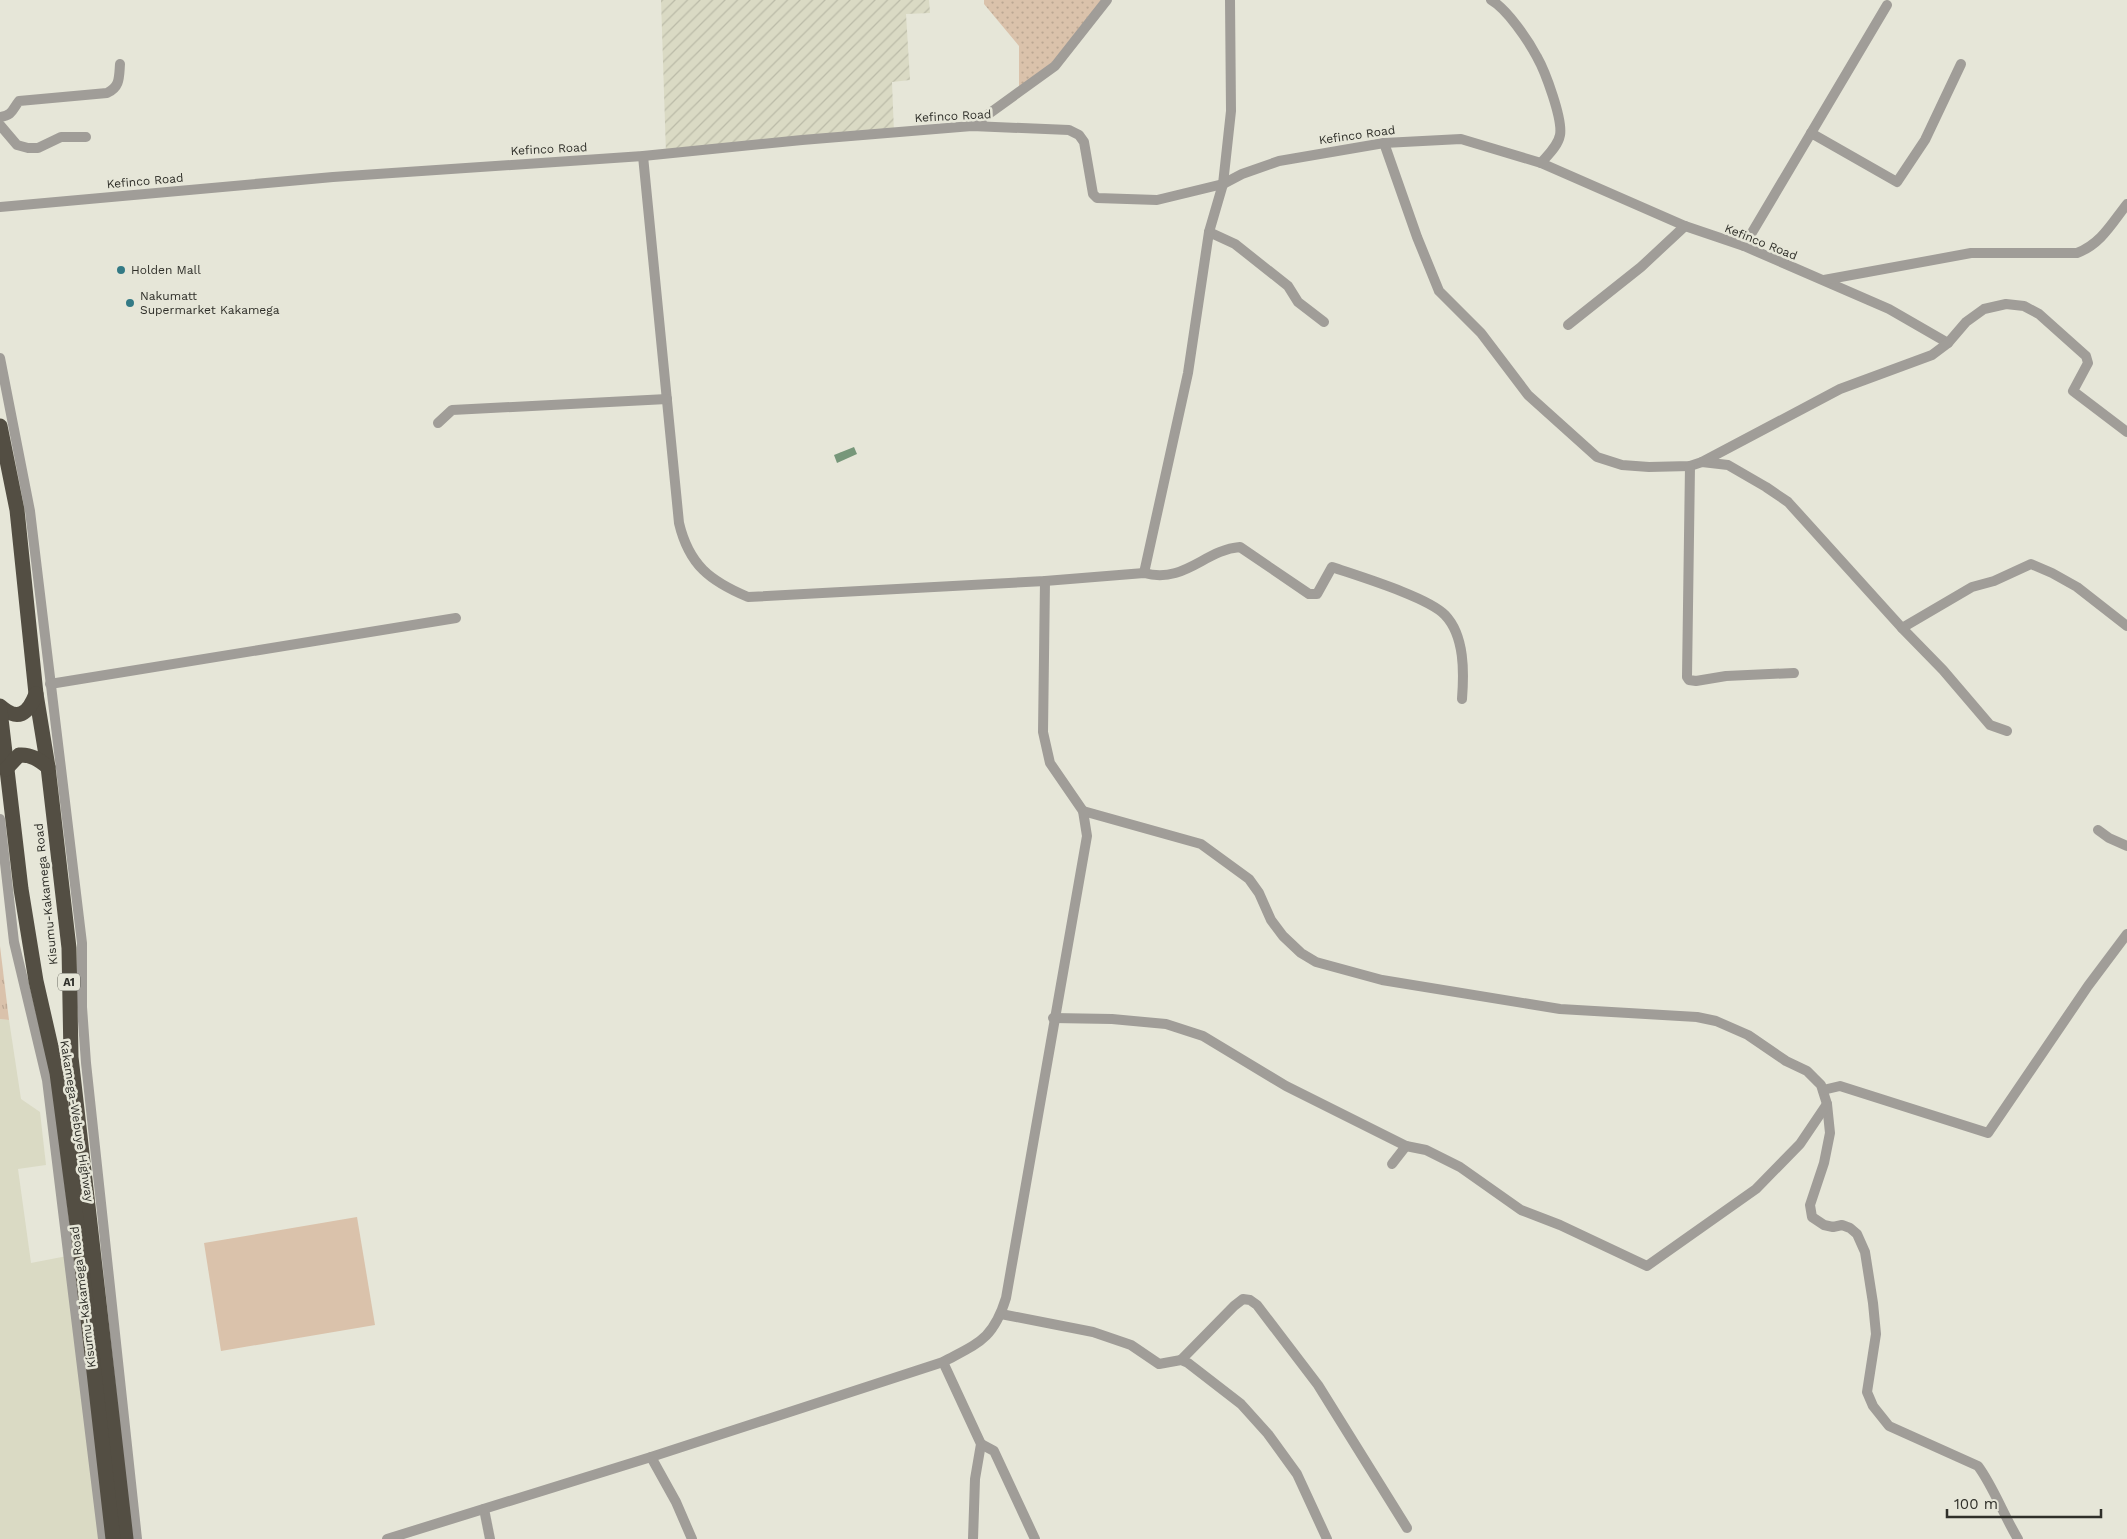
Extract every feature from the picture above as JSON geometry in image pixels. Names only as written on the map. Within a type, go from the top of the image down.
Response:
[{"type":"highway","name":"Kisumu-Kakamega Road","points":[[0,426],[17,510],[36,694],[48,767],[69,948],[71,1057],[76,1112],[126,1539]]},
{"type":"highway","points":[[0,706],[14,715],[22,714],[30,707],[36,694]]},
{"type":"highway","name":"Kakamega-Webuye Highway","points":[[0,710],[21,889],[32,956],[57,1073],[80,1240],[113,1539]]},
{"type":"highway","points":[[6,769],[19,755],[26,754],[38,759],[48,767]]},
{"type":"street","points":[[972,126],[1055,66],[1107,0]]},
{"type":"street","points":[[1144,573],[1188,373],[1209,232],[1223,184],[1231,111],[1230,0]]},
{"type":"street","points":[[1491,0],[1502,6],[1538,57],[1555,103],[1561,134],[1556,146],[1541,163]]},
{"type":"street","points":[[1744,246],[1887,5]]},
{"type":"street","points":[[0,117],[9,116],[14,112],[20,101],[107,93],[118,84],[120,64]]},
{"type":"street","points":[[1811,133],[1897,182],[1925,140],[1960,64]]},
{"type":"street","points":[[0,124],[17,144],[28,148],[38,148],[62,137],[86,137]]},
{"type":"street","name":"Kefinco Road","points":[[0,206],[418,171],[643,156],[972,126],[1069,130],[1079,135],[1084,142],[1093,194],[1100,200],[1157,200],[1223,184],[1242,174],[1279,161],[1384,143],[1461,139],[1490,146],[1541,163],[1685,226],[1744,246],[1890,309],[1948,343]]},
{"type":"street","points":[[1384,143],[1417,237],[1439,291],[1481,333],[1528,395],[1597,457],[1622,465],[1649,467],[1690,466],[1702,462],[1840,388],[1932,355],[1948,343],[1966,322],[1984,309],[2006,304],[2024,306],[2039,314],[2086,356],[2088,363],[2072,391],[2127,432]]},
{"type":"street","points":[[643,156],[679,523],[684,544],[710,577],[726,588],[748,597],[1045,581],[1144,573],[1155,576],[1168,576],[1186,570],[1229,548],[1240,547],[1309,594],[1317,594],[1332,567],[1396,590],[1436,608],[1446,616],[1462,655],[1464,669],[1462,699]]},
{"type":"street","points":[[1823,280],[1971,253],[2077,253],[2088,249],[2099,241],[2127,204]]},
{"type":"street","points":[[1568,325],[1641,267],[1685,226]]},
{"type":"street","points":[[1209,232],[1235,244],[1288,286],[1298,302],[1324,322]]},
{"type":"street","points":[[0,358],[30,511],[82,952],[82,1007],[91,1116],[137,1539]]},
{"type":"street","points":[[438,423],[452,410],[667,399]]},
{"type":"street","points":[[1702,462],[1728,465],[1788,502],[1902,628],[1944,670],[1990,725],[2007,731]]},
{"type":"street","points":[[1690,466],[1687,677],[1689,680],[1696,681],[1726,676],[1794,673]]},
{"type":"street","points":[[1902,628],[1972,587],[1994,581],[2031,564],[2052,572],[2077,587],[2127,626]]},
{"type":"street","points":[[387,1539],[651,1457],[943,1362],[980,1343],[992,1330],[1001,1314],[1006,1298],[1087,836],[1083,811],[1050,763],[1043,732],[1045,581]]},
{"type":"street","points":[[50,684],[456,618]]},
{"type":"street","points":[[1083,811],[1201,844],[1248,879],[1258,893],[1271,920],[1283,936],[1300,953],[1316,962],[1382,980],[1560,1009],[1697,1017],[1716,1021],[1748,1035],[1786,1061],[1807,1071],[1818,1080],[1823,1090],[1827,1104],[1830,1134],[1824,1163],[1810,1205],[1812,1217],[1824,1225],[1833,1227],[1842,1225],[1857,1234],[1865,1252],[1876,1334],[1867,1392],[1873,1406],[1890,1426],[1978,1466],[1985,1475],[2004,1517],[2018,1539]]},
{"type":"street","points":[[0,819],[14,942],[47,1080],[103,1539]]},
{"type":"street","points":[[2098,830],[2127,846]]},
{"type":"street","points":[[1823,1090],[1840,1086],[1988,1133],[2088,986],[2127,934]]},
{"type":"street","points":[[69,972],[82,952]]},
{"type":"street","points":[[23,978],[32,956]]},
{"type":"street","points":[[1054,1018],[1112,1019],[1166,1024],[1203,1036],[1286,1086],[1406,1146],[1426,1150],[1460,1167],[1521,1210],[1560,1225],[1647,1266],[1756,1189],[1800,1144],[1827,1104]]},
{"type":"street","points":[[1392,1164],[1406,1146]]},
{"type":"street","points":[[1181,1360],[1234,1306],[1243,1300],[1250,1300],[1266,1316],[1318,1385],[1407,1528]]},
{"type":"street","points":[[1001,1314],[1069,1326],[1100,1334],[1131,1345],[1159,1364],[1181,1360],[1188,1363],[1241,1404],[1268,1434],[1296,1474],[1328,1539]]},
{"type":"street","points":[[943,1362],[981,1444],[975,1480],[973,1539]]},
{"type":"street","points":[[981,1444],[994,1451],[1035,1539]]},
{"type":"street","points":[[651,1457],[676,1502],[692,1539]]},
{"type":"street","points":[[484,1509],[490,1539]]},
{"type":"shaded area","points":[[661,0],[929,0],[930,13],[906,14],[910,80],[892,82],[894,133],[666,154]]},
{"type":"shaded area","points":[[0,1019],[9,1020],[21,1099],[40,1112],[46,1165],[18,1169],[31,1263],[67,1256],[106,1539],[0,1539]]},
{"type":"green space","points":[[984,0],[1110,0],[1019,98],[1019,46],[984,4]]},
{"type":"green space","points":[[0,946],[9,1020],[0,1019]]},
{"type":"green space","points":[[357,1217],[375,1325],[221,1351],[204,1243]]},
{"type":"water","points":[[854,447],[857,454],[837,463],[834,455]]},
{"type":"place","name":"Holden Mall","points":[[121,270]]},
{"type":"place","name":"Nakumatt Supermarket Kakamega","points":[[130,303]]}]
